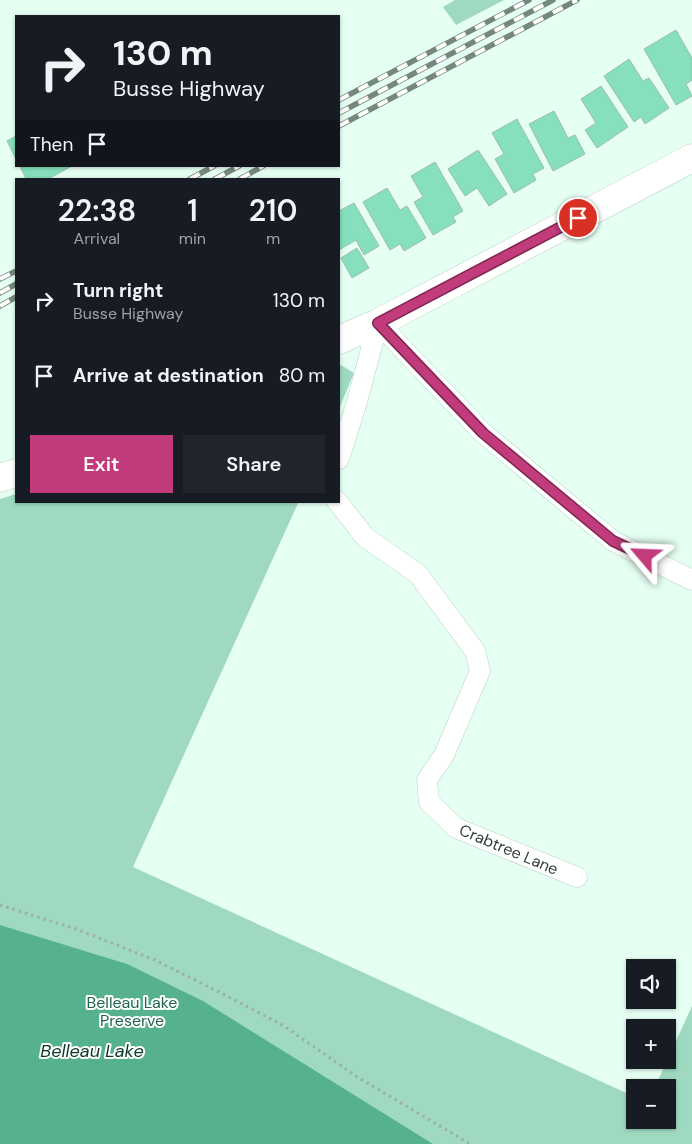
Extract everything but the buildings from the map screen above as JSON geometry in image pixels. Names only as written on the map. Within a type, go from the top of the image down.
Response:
[{"type":"main road","points":[[340,340],[378,323],[692,158]]},
{"type":"main road","points":[[0,478],[15,473]]},
{"type":"street","points":[[340,455],[357,402],[378,323]]},
{"type":"street","points":[[378,323],[483,433],[613,541],[692,580]]},
{"type":"street","name":"Crabtree Lane","points":[[339,503],[365,537],[418,574],[475,651],[480,671],[444,755],[427,780],[429,802],[456,828],[578,877]]},
{"type":"path","points":[[0,905],[76,929],[155,960],[222,994],[284,1026],[360,1078],[470,1144]]},
{"type":"green space","points":[[455,0],[504,0],[456,25],[443,7]]},
{"type":"green space","points":[[340,366],[354,373],[340,407]]},
{"type":"green space","name":"Belleau Lake Preserve","points":[[15,494],[15,503],[298,503],[133,867],[626,1093],[626,1129],[676,1129],[676,1079],[659,1079],[663,1069],[676,1069],[676,1041],[692,1006],[692,1144],[0,1144],[0,499]]},
{"type":"water","name":"Belleau Lake","points":[[0,925],[127,964],[203,1001],[433,1144],[0,1144]]},
{"type":"railway","points":[[340,99],[529,0]]},
{"type":"railway","points":[[340,112],[553,0]]},
{"type":"railway","points":[[340,125],[577,0]]},
{"type":"railway","points":[[192,178],[212,167]]},
{"type":"railway","points":[[217,178],[237,167]]},
{"type":"railway","points":[[242,178],[261,167]]},
{"type":"railway","points":[[0,279],[15,272]]},
{"type":"railway","points":[[0,293],[15,285]]},
{"type":"railway","points":[[0,306],[15,298]]},
{"type":"route","points":[[578,218],[378,323],[483,433],[613,541],[645,556]]}]
